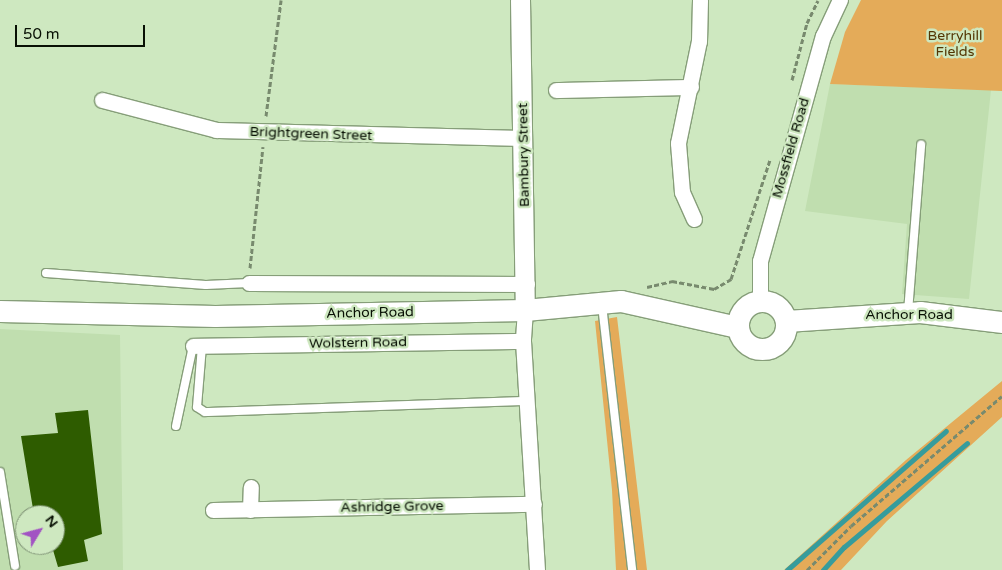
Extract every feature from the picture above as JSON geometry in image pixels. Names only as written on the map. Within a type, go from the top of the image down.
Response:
[{"type":"main road","name":"Anchor Road","points":[[0,311],[215,316],[525,310],[602,301],[621,301],[738,327]]},
{"type":"main road","points":[[760,301],[776,306],[786,321],[783,337],[764,349],[745,342],[738,327],[745,307],[760,301]]},
{"type":"main road","name":"Anchor Road","points":[[786,321],[908,312],[953,313],[1002,322]]},
{"type":"street","name":"Bambury Street","points":[[520,0],[527,284],[525,310]]},
{"type":"street","points":[[694,219],[682,192],[678,143],[691,87],[700,0]]},
{"type":"street","name":"Mossfield Road","points":[[760,301],[760,261],[823,36],[840,0]]},
{"type":"street","points":[[556,90],[691,87]]},
{"type":"street","name":"Brightgreen Street","points":[[102,100],[216,130],[264,134],[524,138]]},
{"type":"street","points":[[249,283],[527,284]]},
{"type":"street","points":[[525,310],[523,341],[537,570]]},
{"type":"street","name":"Wolstern Road","points":[[198,346],[523,341]]},
{"type":"street","points":[[250,510],[251,487]]},
{"type":"street","name":"Ashridge Grove","points":[[213,510],[534,504]]},
{"type":"lane","points":[[908,312],[921,144]]},
{"type":"lane","points":[[46,273],[206,285],[249,283]]},
{"type":"lane","points":[[602,301],[632,570]]},
{"type":"lane","points":[[198,346],[197,406],[205,412],[526,402]]},
{"type":"lane","points":[[176,426],[198,346]]},
{"type":"lane","points":[[0,472],[15,566]]},
{"type":"path","points":[[249,283],[264,134],[281,0]]},
{"type":"path","points":[[790,87],[807,23],[818,0]]},
{"type":"path","points":[[636,287],[672,282],[714,289],[731,279],[742,254],[772,151]]},
{"type":"path","points":[[807,570],[851,526],[1002,396]]},
{"type":"shaded area","points":[[830,84],[991,90],[969,299],[902,294],[907,224],[805,211]]},
{"type":"shaded area","points":[[0,329],[120,335],[123,570],[0,570]]},
{"type":"green space","name":"Berryhill Fields","points":[[861,0],[1002,0],[1002,91],[830,84],[845,32]]},
{"type":"green space","points":[[617,317],[647,570],[616,570],[612,490],[595,321]]},
{"type":"green space","points":[[1002,381],[1002,417],[887,521],[841,570],[784,570],[906,460]]},
{"type":"building","points":[[88,410],[102,534],[84,540],[88,561],[58,567],[54,555],[65,555],[65,505],[32,505],[21,436],[58,433],[55,413]]},
{"type":"waterway","points":[[787,570],[946,431]]},
{"type":"waterway","points":[[823,570],[844,547],[967,443]]}]
